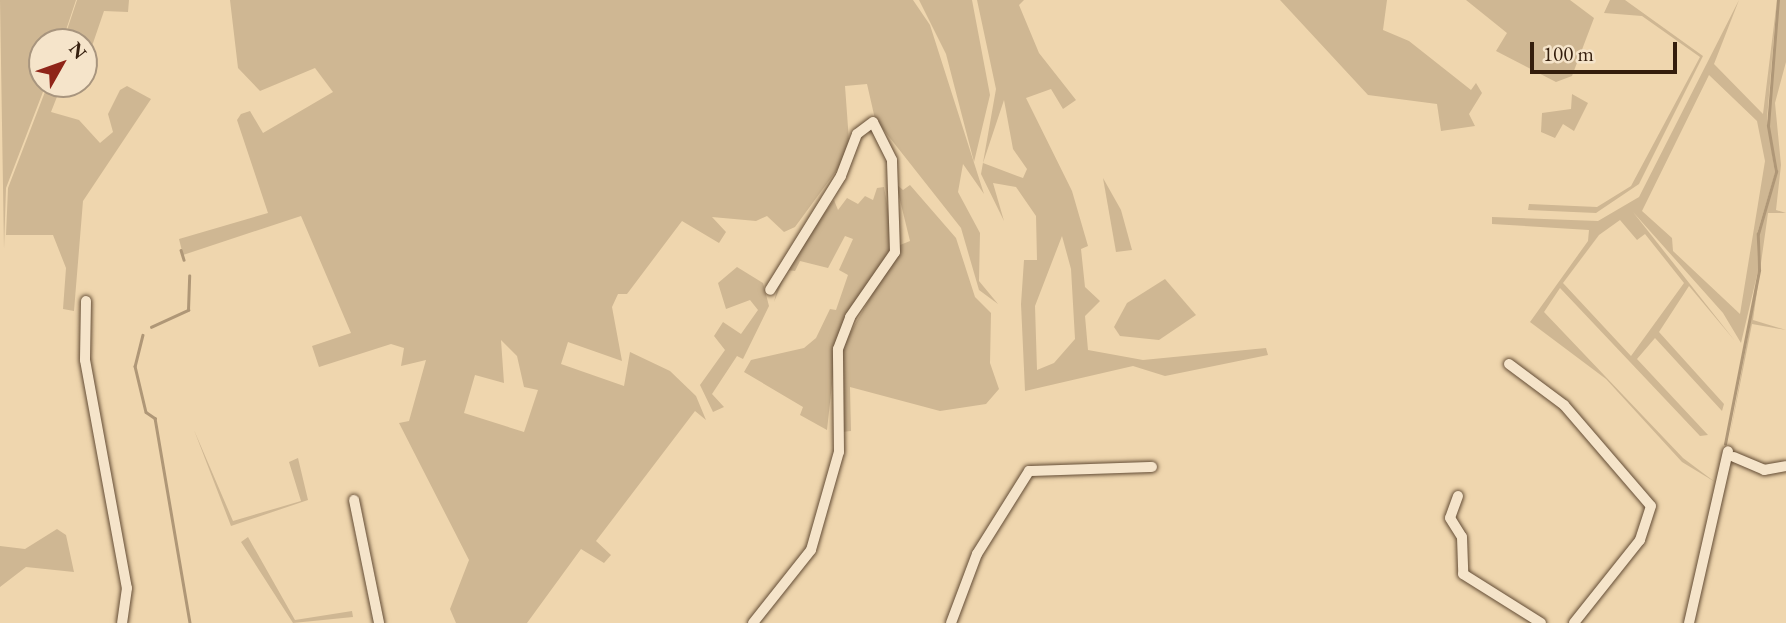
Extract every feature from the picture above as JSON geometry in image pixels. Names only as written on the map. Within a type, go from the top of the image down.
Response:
[{"type":"street","points":[[753,623],[811,550],[839,452],[838,349],[850,317],[895,252],[892,160],[873,122],[857,134],[841,176],[770,290]]},
{"type":"street","points":[[86,301],[85,360],[127,587],[122,623]]},
{"type":"street","points":[[1509,365],[1564,405],[1651,506],[1640,540],[1574,623]]},
{"type":"street","points":[[1689,623],[1731,454],[1764,470],[1786,467]]},
{"type":"street","points":[[951,623],[977,554],[1029,471],[1152,467]]},
{"type":"street","points":[[1458,496],[1450,518],[1462,537],[1463,574],[1541,623]]},
{"type":"street","points":[[354,500],[379,623]]},
{"type":"shaded area","points":[[0,0],[76,0],[67,28],[28,28],[28,98],[41,98],[6,188],[4,249]]},
{"type":"shaded area","points":[[77,0],[129,0],[128,12],[104,11],[98,29],[68,28]]},
{"type":"shaded area","points":[[230,0],[913,0],[930,25],[984,194],[963,164],[958,192],[980,233],[979,281],[998,304],[979,290],[961,228],[875,119],[867,84],[845,86],[849,141],[839,167],[795,227],[784,232],[767,216],[756,221],[712,217],[726,232],[719,243],[682,221],[627,294],[618,294],[612,307],[622,361],[568,342],[561,364],[624,386],[630,352],[670,371],[696,396],[706,420],[695,411],[596,541],[611,555],[604,563],[581,549],[527,623],[456,623],[450,609],[469,560],[399,423],[409,421],[426,360],[401,366],[404,348],[391,344],[319,367],[312,346],[351,333],[301,216],[183,255],[179,239],[268,213],[237,120],[241,114],[250,111],[263,133],[333,92],[315,68],[260,91],[238,68]],"holes":[[[501,340],[517,356],[524,387],[538,390],[524,432],[464,413],[475,375],[504,383]]]},
{"type":"shaded area","points":[[919,0],[972,0],[990,95],[974,162],[946,54]]},
{"type":"shaded area","points":[[977,0],[1024,0],[1019,5],[1039,53],[1076,100],[1063,109],[1051,89],[1026,98],[1072,191],[1088,246],[1081,249],[1085,287],[1100,301],[1085,316],[1088,350],[1143,360],[1266,348],[1268,355],[1165,376],[1133,366],[1025,391],[1021,304],[1024,260],[1037,260],[1036,216],[1016,187],[993,183],[1004,221],[981,174],[996,89]],"holes":[[[1004,100],[1013,149],[1027,169],[1023,178],[983,163]],[[1062,236],[1071,269],[1075,339],[1054,363],[1037,370],[1035,306]]]},
{"type":"shaded area","points":[[1280,0],[1387,0],[1383,30],[1409,41],[1471,90],[1476,83],[1482,93],[1469,114],[1475,126],[1441,131],[1437,104],[1368,95]]},
{"type":"shaded area","points":[[1466,0],[1570,0],[1594,18],[1572,76],[1556,82],[1496,51],[1507,33]]},
{"type":"shaded area","points":[[1610,0],[1625,0],[1703,56],[1639,184],[1596,213],[1528,210],[1529,204],[1597,207],[1631,186],[1700,57],[1642,16],[1604,13]]},
{"type":"shaded area","points":[[1739,0],[1714,64],[1763,114],[1777,0],[1767,119],[1775,173],[1757,234],[1758,271],[1741,343],[1723,313],[1633,212],[1735,341],[1689,286],[1659,332],[1724,404],[1722,411],[1655,338],[1637,359],[1708,435],[1700,436],[1560,288],[1544,312],[1683,458],[1715,482],[1682,462],[1606,379],[1530,322],[1588,241],[1589,230],[1492,224],[1492,217],[1598,221],[1639,197]],"holes":[[[1709,75],[1757,121],[1765,161],[1740,314],[1673,251],[1672,238],[1642,211]],[[1620,220],[1637,240],[1645,234],[1684,283],[1631,356],[1563,283],[1599,235]]]},
{"type":"shaded area","points":[[1779,0],[1786,0],[1786,62],[1775,103],[1781,165],[1776,210],[1786,213],[1768,213],[1760,270],[1759,234],[1777,172],[1769,126]]},
{"type":"shaded area","points":[[127,86],[151,99],[83,201],[74,311],[63,309],[66,268],[53,235],[6,235],[8,188],[43,98],[56,98],[51,112],[79,120],[100,143],[113,132],[108,114],[120,90]]},
{"type":"shaded area","points":[[1572,94],[1588,103],[1574,131],[1563,124],[1555,138],[1541,132],[1542,113],[1571,109]]},
{"type":"shaded area","points":[[1103,178],[1121,210],[1132,250],[1116,252]]},
{"type":"shaded area","points":[[896,184],[903,190],[910,185],[956,238],[975,297],[991,313],[990,363],[999,389],[986,404],[940,411],[850,387],[851,431],[841,432],[840,351],[900,245],[910,241]]},
{"type":"shaded area","points":[[884,187],[894,243],[836,347],[827,430],[800,415],[803,407],[744,372],[751,360],[804,348],[816,338],[830,309],[836,310],[848,275],[839,270],[853,239],[845,236],[828,268],[800,261],[795,271],[787,270],[774,302],[781,273],[834,200],[838,210],[847,198],[858,204],[865,196],[873,200],[877,188]]},
{"type":"shaded area","points":[[737,267],[763,283],[769,306],[743,359],[737,356],[712,394],[724,407],[713,412],[700,385],[725,350],[714,336],[723,322],[741,334],[758,310],[750,300],[726,309],[718,283]]},
{"type":"shaded area","points":[[1759,274],[1753,320],[1786,330],[1752,324],[1728,445]]},
{"type":"shaded area","points":[[1165,279],[1196,315],[1159,340],[1120,336],[1114,327],[1127,303]]},
{"type":"shaded area","points":[[194,430],[233,521],[301,501],[289,462],[298,458],[308,500],[231,526]]},
{"type":"shaded area","points":[[57,529],[66,535],[74,572],[26,567],[0,587],[0,546],[25,549]]},
{"type":"shaded area","points":[[248,537],[295,620],[352,611],[353,617],[293,623],[241,542]]},
{"type":"waterway","points":[[1725,444],[1759,270],[1758,234],[1776,172],[1768,126],[1778,0]]},
{"type":"waterway","points":[[181,250],[184,260]]},
{"type":"waterway","points":[[151,327],[188,310],[189,276]]},
{"type":"waterway","points":[[143,335],[135,366],[146,412],[155,418],[190,623]]}]
